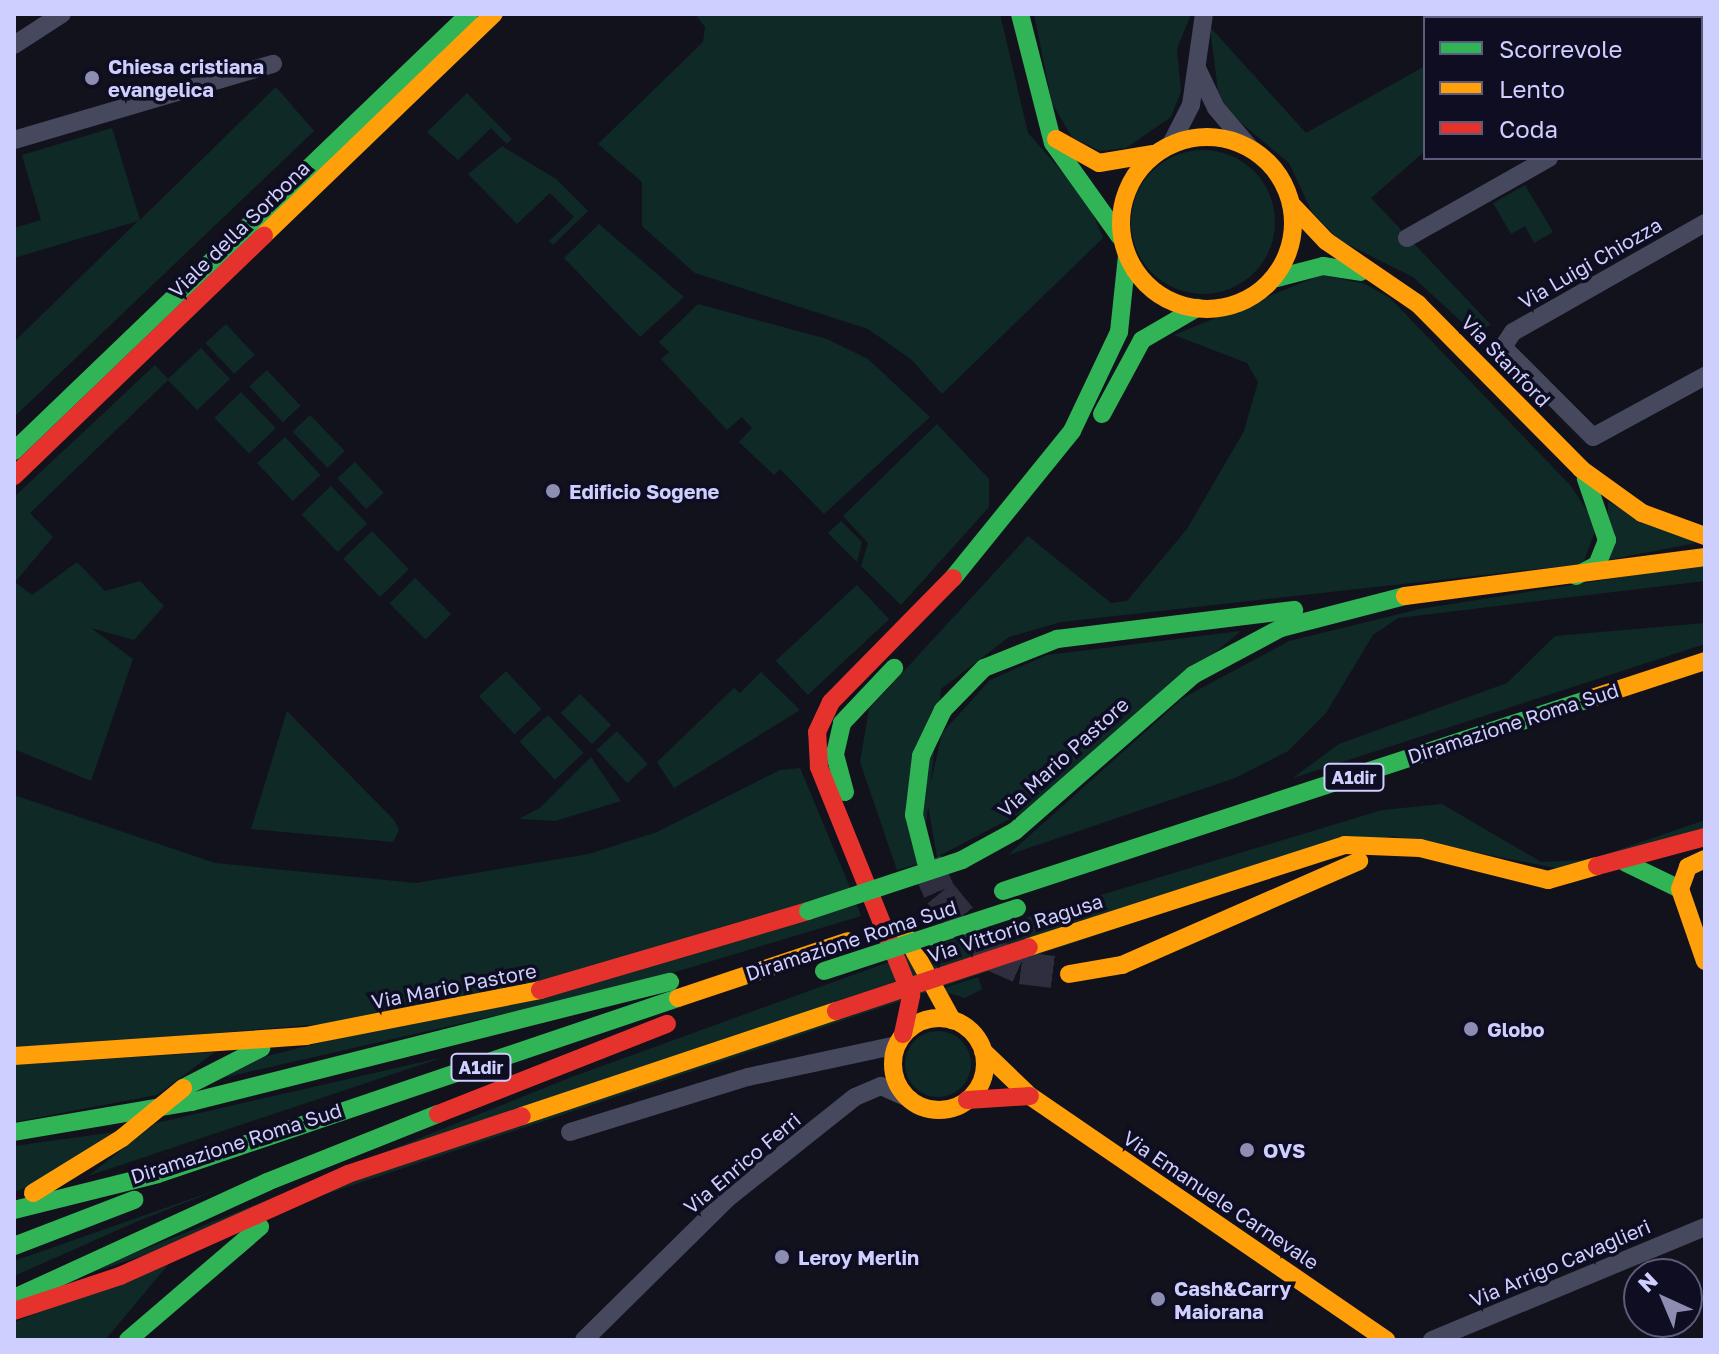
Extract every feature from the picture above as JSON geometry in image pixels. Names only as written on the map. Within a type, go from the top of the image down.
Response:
[{"type":"main road","name":"Viale della Sorbona","points":[[14,451],[469,14]]},
{"type":"main road","name":"Viale della Sorbona","points":[[14,476],[494,14]]},
{"type":"main road","points":[[1020,14],[1048,132],[1121,238],[1127,256],[1160,293],[1197,308]]},
{"type":"main road","points":[[967,1100],[982,1079],[983,1051],[952,1020],[925,983],[840,780],[840,728],[1056,479],[1142,340],[1197,308],[1244,301],[1277,278],[1291,239],[1291,204],[1251,149],[1209,135],[1171,144],[1153,154],[1099,163],[1048,132]]},
{"type":"main road","points":[[1121,238],[1125,193],[1153,154]]},
{"type":"main road","name":"Via Stanford","points":[[1291,204],[1326,241],[1396,287],[1581,469]]},
{"type":"main road","points":[[1030,1096],[967,1100],[938,1110],[906,1097],[893,1072],[911,995],[819,767],[817,732],[831,702],[930,607],[1072,431],[1119,332],[1127,256]]},
{"type":"main road","name":"Via Stanford","points":[[1277,278],[1331,265],[1396,287]]},
{"type":"main road","points":[[1581,469],[1642,513],[1705,536]]},
{"type":"main road","points":[[1562,578],[1589,573],[1606,546],[1604,516],[1581,469]]},
{"type":"main road","name":"Via Mario Pastore","points":[[306,1036],[542,992],[808,911],[962,860],[1015,831],[1148,710],[1220,658],[1281,628],[1373,600],[1562,578],[1705,557]]},
{"type":"main road","points":[[926,862],[914,815],[921,756],[948,702],[993,662],[1057,639],[1373,600]]},
{"type":"main road","name":"Diramazione Roma Sud","points":[[848,941],[1705,661]]},
{"type":"main road","name":"Diramazione Roma Sud","points":[[14,1246],[824,971],[1705,683]]},
{"type":"main road","name":"Via Vittorio Ragusa","points":[[348,1174],[1333,848],[1420,848],[1528,879],[1626,863],[1705,837]]},
{"type":"main road","points":[[1069,974],[1122,965],[1339,866],[1420,848]]},
{"type":"main road","points":[[1705,859],[1688,867],[1680,889],[1705,961]]},
{"type":"main road","points":[[1626,863],[1680,889]]},
{"type":"main road","points":[[14,1132],[191,1102],[848,941]]},
{"type":"main road","name":"A1dir","points":[[14,1210],[158,1174],[848,941]]},
{"type":"main road","points":[[900,1040],[926,1020],[952,1020]]},
{"type":"main road","points":[[19,1305],[267,1182],[667,1024]]},
{"type":"main road","points":[[14,1056],[306,1036]]},
{"type":"main road","points":[[14,1200],[65,1178],[122,1138],[183,1088],[242,1054],[306,1036]]},
{"type":"main road","name":"Via Emanuele Carnevale","points":[[983,1051],[1030,1096],[1387,1340]]},
{"type":"main road","points":[[19,1305],[120,1276],[348,1174]]},
{"type":"main road","points":[[128,1340],[222,1253],[348,1174]]},
{"type":"street","points":[[14,45],[62,14]]},
{"type":"street","points":[[1171,144],[1191,105],[1204,14]]},
{"type":"street","points":[[14,140],[273,64]]},
{"type":"street","points":[[1197,68],[1216,108],[1251,149]]},
{"type":"street","points":[[1407,238],[1545,160]]},
{"type":"street","name":"Via Luigi Chiozza","points":[[1705,223],[1513,332],[1503,347],[1593,437],[1705,376]]},
{"type":"street","points":[[570,1132],[738,1079],[900,1040]]},
{"type":"street","name":"Via Enrico Ferri","points":[[584,1340],[728,1198],[855,1097],[881,1086],[906,1097]]},
{"type":"street","name":"Via Arrigo Cavaglieri","points":[[1432,1340],[1705,1227]]},
{"type":"green space","points":[[695,14],[1000,14],[1028,133],[1087,200],[1103,238],[942,394],[912,360],[868,329],[695,273],[642,226],[642,182],[598,144],[703,42],[705,27]]},
{"type":"green space","points":[[1034,14],[1191,14],[1177,49],[1181,91],[1171,117],[1126,148],[1100,151],[1072,137],[1052,103]]},
{"type":"green space","points":[[1210,27],[1306,133],[1423,67],[1423,153],[1371,198],[1491,325],[1476,331],[1464,324],[1413,277],[1339,240],[1312,212],[1289,163],[1229,113],[1218,91]]},
{"type":"green space","points":[[276,87],[314,131],[14,417],[14,342],[138,221],[14,258],[14,228],[41,220],[22,155],[112,128],[140,220]]},
{"type":"green space","points":[[467,93],[512,139],[507,144],[491,128],[458,160],[427,132]]},
{"type":"green space","points":[[502,146],[556,179],[588,211],[553,245],[549,241],[574,217],[550,193],[517,224],[468,174]]},
{"type":"green space","points":[[1203,150],[1231,155],[1254,171],[1270,194],[1275,222],[1270,250],[1254,273],[1231,289],[1203,294],[1175,289],[1152,273],[1136,250],[1131,222],[1136,194],[1152,171],[1175,155]]},
{"type":"green space","points":[[1525,185],[1553,232],[1534,243],[1525,226],[1511,234],[1493,203]]},
{"type":"green space","points":[[599,224],[684,297],[640,337],[564,258]]},
{"type":"green space","points":[[1321,275],[1365,284],[1390,298],[1571,486],[1597,526],[1583,564],[1061,622],[1009,637],[941,689],[922,863],[897,870],[860,762],[869,709],[1028,536],[1111,603],[1127,601],[1187,529],[1244,431],[1258,382],[1247,363],[1174,335]]},
{"type":"green space","points":[[698,304],[827,339],[868,359],[930,417],[824,514],[780,469],[774,475],[739,442],[752,428],[742,417],[727,430],[661,359],[669,352],[659,342]]},
{"type":"green space","points":[[226,324],[255,355],[234,374],[206,343]]},
{"type":"green space","points":[[201,348],[230,379],[197,410],[168,380],[30,513],[53,537],[15,582],[32,595],[77,562],[105,591],[140,581],[164,606],[134,640],[91,628],[133,659],[91,781],[14,749],[14,497],[155,365],[168,379]]},
{"type":"green space","points":[[267,370],[300,406],[283,422],[249,386]]},
{"type":"green space","points":[[241,392],[276,428],[249,454],[214,418]]},
{"type":"green space","points":[[310,415],[345,451],[327,468],[293,432]]},
{"type":"green space","points":[[937,424],[989,479],[989,507],[901,605],[861,566],[868,543],[843,516]]},
{"type":"green space","points":[[285,437],[320,475],[293,501],[257,463]]},
{"type":"green space","points":[[355,462],[384,493],[366,509],[337,478]]},
{"type":"green space","points":[[331,486],[367,523],[338,552],[302,514]]},
{"type":"green space","points":[[1608,502],[1696,543],[1608,560]]},
{"type":"green space","points":[[841,521],[862,542],[857,562],[828,533]]},
{"type":"green space","points":[[372,531],[409,569],[380,597],[343,559]]},
{"type":"green space","points":[[1705,564],[1705,581],[1398,618],[1373,635],[1326,713],[1288,751],[1235,778],[1008,855],[1183,698],[1289,641],[1420,609]]},
{"type":"green space","points":[[415,578],[451,614],[426,640],[390,603]]},
{"type":"green space","points":[[857,585],[889,619],[808,695],[776,661]]},
{"type":"green space","points":[[1705,623],[1705,644],[1293,778],[1339,744],[1507,683],[1555,636]]},
{"type":"green space","points":[[1241,631],[1021,813],[937,857],[927,800],[942,733],[990,680],[1047,655]]},
{"type":"green space","points":[[506,671],[541,709],[514,734],[479,696]]},
{"type":"green space","points":[[761,672],[800,710],[674,788],[657,762],[734,688],[740,693]]},
{"type":"green space","points":[[580,694],[611,725],[592,744],[561,713]]},
{"type":"green space","points":[[287,711],[394,820],[399,830],[393,842],[251,829]]},
{"type":"green space","points":[[548,715],[583,753],[555,780],[519,742]]},
{"type":"green space","points":[[617,731],[648,764],[627,783],[597,750]]},
{"type":"green space","points":[[591,757],[621,801],[555,821],[519,819],[540,808]]},
{"type":"green space","points":[[800,768],[851,890],[577,973],[334,1023],[14,1050],[14,795],[215,863],[416,883],[589,854],[657,832],[780,770]]},
{"type":"green space","points":[[1442,804],[1541,862],[1589,860],[1705,820],[1705,828],[1566,870],[1392,836],[58,1284],[569,1078],[933,946],[1382,810]]},
{"type":"green space","points":[[857,905],[861,916],[642,982],[205,1082],[236,1064]]},
{"type":"green space","points":[[978,977],[982,989],[965,998],[938,990]]},
{"type":"green space","points":[[938,1031],[951,1034],[961,1041],[968,1051],[971,1064],[968,1077],[961,1087],[951,1094],[938,1097],[925,1094],[915,1087],[908,1077],[905,1064],[908,1051],[915,1041],[925,1034]]},
{"type":"green space","points":[[215,1052],[157,1095],[14,1122],[14,1065]]},
{"type":"green space","points":[[444,1057],[88,1176],[156,1123]]},
{"type":"green space","points":[[115,1132],[43,1181],[14,1192],[14,1146]]},
{"type":"green space","points":[[225,1187],[138,1221],[14,1276],[14,1261]]},
{"type":"green space","points":[[172,1260],[105,1340],[14,1340],[14,1322]]},
{"type":"tunnel","points":[[926,862],[940,893],[990,954],[1021,968],[1069,974]]},
{"type":"traffic: fast","points":[[14,451],[469,14]]},
{"type":"traffic: fast","points":[[1020,14],[1053,143],[1120,237]]},
{"type":"traffic: fast","points":[[953,578],[1072,431],[1119,332],[1127,256]]},
{"type":"traffic: fast","points":[[1277,278],[1323,266],[1361,272]]},
{"type":"traffic: fast","points":[[1102,414],[1142,340],[1197,308]]},
{"type":"traffic: fast","points":[[1576,576],[1597,565],[1607,540],[1586,479]]},
{"type":"traffic: fast","points":[[962,860],[1015,831],[1193,675],[1281,628],[1405,596]]},
{"type":"traffic: fast","points":[[926,862],[914,815],[921,756],[943,710],[984,668],[1057,639],[1294,610]]},
{"type":"traffic: fast","points":[[845,792],[835,754],[842,723],[894,668]]},
{"type":"traffic: fast","points":[[1003,891],[1592,698]]},
{"type":"traffic: fast","points":[[808,911],[962,860]]},
{"type":"traffic: fast","points":[[1626,863],[1680,889]]},
{"type":"traffic: fast","points":[[824,971],[1017,908]]},
{"type":"traffic: fast","points":[[14,1132],[191,1102],[670,982]]},
{"type":"traffic: fast","points":[[14,1210],[158,1174],[678,998]]},
{"type":"traffic: fast","points":[[183,1088],[261,1048]]},
{"type":"traffic: fast","points":[[14,1298],[267,1182],[438,1114]]},
{"type":"traffic: fast","points":[[14,1246],[134,1200]]},
{"type":"traffic: fast","points":[[128,1340],[260,1227]]},
{"type":"traffic: slow","points":[[264,235],[494,14]]},
{"type":"traffic: slow","points":[[1207,137],[1240,143],[1268,162],[1287,190],[1293,223],[1287,256],[1268,284],[1240,303],[1207,309],[1174,303],[1146,284],[1127,256],[1121,223],[1127,190],[1146,162],[1174,143],[1207,137]]},
{"type":"traffic: slow","points":[[1056,139],[1099,163],[1153,154]]},
{"type":"traffic: slow","points":[[1291,204],[1326,241],[1418,304],[1581,469]]},
{"type":"traffic: slow","points":[[1581,469],[1642,513],[1705,536]]},
{"type":"traffic: slow","points":[[1405,596],[1705,557]]},
{"type":"traffic: slow","points":[[1592,698],[1705,661]]},
{"type":"traffic: slow","points":[[1029,947],[1345,845],[1420,848],[1548,880],[1597,866]]},
{"type":"traffic: slow","points":[[1705,859],[1688,867],[1680,889],[1705,961]]},
{"type":"traffic: slow","points":[[1069,974],[1122,965],[1359,861]]},
{"type":"traffic: slow","points":[[902,929],[952,1020]]},
{"type":"traffic: slow","points":[[678,998],[848,941]]},
{"type":"traffic: slow","points":[[14,1056],[306,1036],[540,990]]},
{"type":"traffic: slow","points":[[522,1116],[836,1011]]},
{"type":"traffic: slow","points":[[939,1018],[956,1022],[971,1032],[981,1047],[985,1064],[981,1081],[971,1096],[956,1106],[939,1110],[922,1106],[907,1096],[897,1081],[893,1064],[897,1047],[907,1032],[922,1022],[939,1018]]},
{"type":"traffic: slow","points":[[983,1051],[1030,1096],[1387,1340]]},
{"type":"traffic: slow","points":[[122,1138],[183,1088]]},
{"type":"traffic: slow","points":[[33,1193],[122,1138]]},
{"type":"traffic: jam","points":[[14,476],[264,235]]},
{"type":"traffic: jam","points":[[903,1034],[911,995],[819,767],[817,732],[831,702],[953,578]]},
{"type":"traffic: jam","points":[[1597,866],[1705,837]]},
{"type":"traffic: jam","points":[[540,990],[808,911]]},
{"type":"traffic: jam","points":[[836,1011],[1029,947]]},
{"type":"traffic: jam","points":[[438,1114],[667,1024]]},
{"type":"traffic: jam","points":[[967,1100],[1030,1096]]},
{"type":"traffic: jam","points":[[14,1311],[120,1276],[348,1174],[522,1116]]},
{"type":"place","name":"Chiesa cristiana evangelica","points":[[92,78]]},
{"type":"place","name":"Edificio Sogene","points":[[553,491]]},
{"type":"place","name":"Globo","points":[[1471,1029]]},
{"type":"place","name":"OVS","points":[[1247,1150]]},
{"type":"place","name":"Leroy Merlin","points":[[782,1257]]},
{"type":"place","name":"Cash&Carry Maiorana","points":[[1158,1299]]}]
